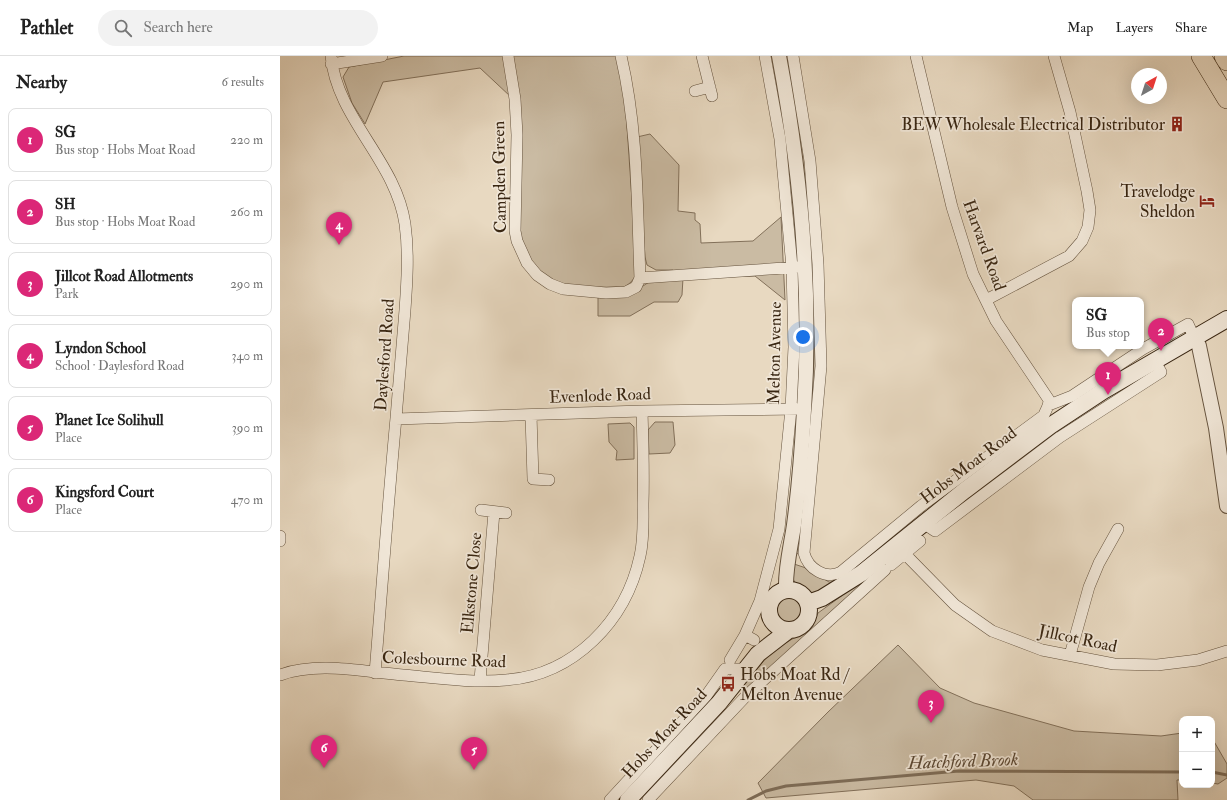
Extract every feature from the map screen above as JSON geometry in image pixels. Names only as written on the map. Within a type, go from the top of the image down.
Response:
[{"type":"highway","points":[[1201,56],[1227,99]]},
{"type":"highway","points":[[1224,56],[1227,61]]},
{"type":"main road","name":"Hobs Moat Road","points":[[808,603],[822,598],[849,582],[929,527],[1044,423],[1076,401],[1227,319]]},
{"type":"main road","points":[[786,590],[800,593],[808,603],[809,613],[805,622],[797,628],[789,630],[776,626],[771,618],[769,609],[770,602],[776,594],[786,590]]},
{"type":"main road","name":"Hobs Moat Road","points":[[628,800],[719,703],[748,669],[753,643],[771,618]]},
{"type":"main road","name":"Hobs Moat Road","points":[[753,643],[789,630]]},
{"type":"street","points":[[331,60],[382,56]]},
{"type":"street","name":"Campden Green","points":[[508,56],[515,99],[515,231],[517,242],[527,263],[537,275],[550,284],[563,289],[606,293],[626,292],[636,286],[640,278]]},
{"type":"street","points":[[621,56],[627,81],[633,122],[640,278],[799,267]]},
{"type":"street","points":[[695,91],[711,92],[702,56]]},
{"type":"street","name":"Melton Avenue","points":[[610,800],[706,696],[728,664],[753,643],[760,601],[779,529],[798,409],[807,327],[780,139],[765,56]]},
{"type":"street","name":"Melton Avenue","points":[[779,56],[790,121],[802,222],[799,267]]},
{"type":"street","points":[[790,555],[805,560],[804,553],[822,366],[818,264],[810,161],[793,56]]},
{"type":"street","name":"Harvard Road","points":[[916,56],[952,207],[974,274],[996,321],[1049,400],[1049,405]]},
{"type":"street","points":[[986,300],[1069,256],[1082,241],[1088,228],[1090,210],[1070,112],[1054,56]]},
{"type":"street","name":"Daylesford Road","points":[[331,60],[344,102],[381,162],[397,194],[405,223],[408,261],[401,370],[375,673]]},
{"type":"street","name":"Hobs Moat Road","points":[[1144,348],[1188,324],[1194,337]]},
{"type":"street","points":[[1194,337],[1199,346],[1216,428],[1227,506]]},
{"type":"street","name":"Hobs Moat Road","points":[[1049,405],[1076,401],[1143,349]]},
{"type":"street","name":"Hobs Moat Road","points":[[929,527],[1060,437],[1161,372],[1154,360]]},
{"type":"street","points":[[1044,423],[1049,405]]},
{"type":"street","name":"Melton Avenue","points":[[786,590],[785,574],[790,555],[798,497],[798,409]]},
{"type":"street","name":"Evenlode Road","points":[[396,419],[642,411],[798,409]]},
{"type":"street","name":"Colesbourne Road","points":[[280,675],[314,668],[480,680],[507,680],[543,672],[562,664],[595,640],[606,628],[625,599],[633,580],[640,554],[643,528],[642,411]]},
{"type":"street","points":[[531,415],[533,479],[549,480]]},
{"type":"street","name":"Hobs Moat Road","points":[[805,560],[818,571],[828,576],[841,572],[921,506],[1044,423]]},
{"type":"street","name":"Elkstone Close","points":[[481,510],[506,513]]},
{"type":"street","name":"Elkstone Close","points":[[480,680],[494,512]]},
{"type":"street","points":[[1070,655],[1089,587],[1099,563],[1118,529]]},
{"type":"street","points":[[280,536],[280,541]]},
{"type":"street","name":"Hobs Moat Road","points":[[648,800],[747,695],[920,541]]},
{"type":"street","name":"Jillcot Road","points":[[905,554],[954,606],[992,631],[1042,650],[1114,664],[1157,665],[1198,660],[1227,651]]},
{"type":"street","points":[[728,664],[748,669]]},
{"type":"shaded area","points":[[404,56],[503,56],[511,97],[480,68],[383,82],[365,124],[352,103],[343,77],[349,67]]},
{"type":"shaded area","points":[[511,56],[617,56],[624,82],[637,275],[624,287],[586,287],[561,283],[550,279],[539,272],[527,259],[521,243]]},
{"type":"shaded area","points":[[769,56],[775,56],[793,179],[797,257],[795,256]]},
{"type":"shaded area","points":[[784,56],[790,56],[811,205],[816,392],[800,552],[797,554],[795,552],[811,368]]},
{"type":"shaded area","points":[[650,134],[679,165],[678,211],[695,213],[695,220],[700,224],[701,243],[753,241],[781,217],[785,300],[755,276],[683,278],[682,295],[678,302],[654,302],[630,316],[598,316],[598,297],[640,288],[649,282],[674,279],[673,270],[656,270],[647,265],[645,257],[637,137]]},
{"type":"shaded area","points":[[655,422],[673,422],[675,445],[670,453],[649,454],[648,430]]},
{"type":"shaded area","points":[[630,423],[634,427],[634,459],[616,460],[617,451],[609,442],[608,424]]},
{"type":"shaded area","points":[[794,564],[806,568],[829,582],[833,582],[853,567],[855,570],[830,587],[821,591],[813,592],[805,591],[797,585],[791,575]]},
{"type":"shaded area","points":[[862,581],[864,584],[746,690],[744,688],[743,685],[773,650],[810,629],[818,613]]},
{"type":"shaded area","points":[[787,595],[793,595],[803,602],[806,611],[805,617],[799,624],[793,627],[787,627],[777,620],[774,614],[774,608],[781,598]]},
{"type":"shaded area","points":[[898,645],[940,688],[974,703],[1074,731],[1161,736],[1179,733],[1179,780],[1177,780],[1178,800],[1033,800],[1014,786],[976,780],[766,798],[758,783],[828,712]]},
{"type":"shaded area","points":[[1215,743],[1227,764],[1227,778],[1218,784],[1215,784]]},
{"type":"waterway","name":"Hatchford Brook","points":[[748,800],[766,791],[786,786],[959,771],[1179,772]]},
{"type":"waterway","name":"Hatchford Brook","points":[[1215,773],[1227,775]]},
{"type":"place","name":"BEW Wholesale Electrical Distributor","points":[[1177,124]]},
{"type":"place","name":"Travelodge Sheldon","points":[[1207,201]]},
{"type":"place","name":"Lyndon School","points":[[339,245]]},
{"type":"place","name":"SH","points":[[1161,351]]},
{"type":"place","name":"SG","points":[[1108,395]]},
{"type":"place","name":"Hobs Moat Rd / Melton Avenue","points":[[728,684]]},
{"type":"place","name":"Jillcot Road Allotments","points":[[931,723]]},
{"type":"place","name":"Kingsford Court","points":[[324,768]]},
{"type":"place","name":"Planet Ice Solihull","points":[[474,770]]}]
